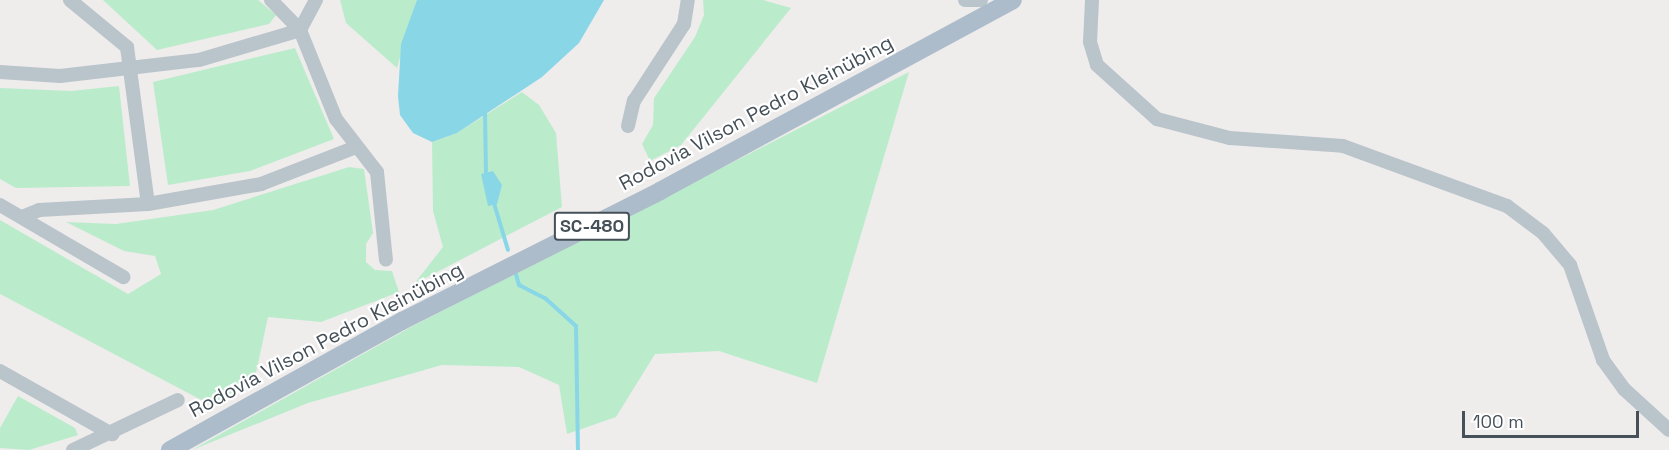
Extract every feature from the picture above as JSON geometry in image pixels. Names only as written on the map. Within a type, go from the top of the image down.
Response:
[{"type":"main road","name":"Rodovia Vilson Pedro Kleinübing","points":[[170,450],[402,321],[670,186],[1013,0]]},
{"type":"street","points":[[70,0],[127,47],[134,69],[148,204]]},
{"type":"street","points":[[271,0],[300,30],[336,118],[354,148],[377,172],[386,260]]},
{"type":"street","points":[[0,72],[60,76],[200,60],[300,30],[316,0]]},
{"type":"street","points":[[628,126],[634,101],[684,24],[688,0]]},
{"type":"street","points":[[965,0],[981,0]]},
{"type":"street","points":[[1092,0],[1090,42],[1097,65],[1158,119],[1230,138],[1343,146],[1507,207],[1543,233],[1570,265],[1603,360],[1624,389],[1669,430]]},
{"type":"street","points":[[22,218],[39,210],[148,204],[261,184],[354,148]]},
{"type":"street","points":[[0,205],[123,277]]},
{"type":"street","points":[[0,371],[111,434]]},
{"type":"street","points":[[73,450],[111,434],[178,400]]},
{"type":"green space","points":[[103,0],[258,0],[276,15],[269,24],[157,50]]},
{"type":"green space","points":[[340,0],[417,0],[397,68],[346,23]]},
{"type":"green space","points":[[703,0],[763,0],[791,8],[681,145],[650,161],[642,144],[653,125],[654,98],[695,37],[704,15]]},
{"type":"green space","points":[[295,48],[334,139],[250,171],[168,185],[153,82]]},
{"type":"green space","points":[[909,72],[817,383],[719,351],[655,354],[616,417],[567,434],[559,385],[519,367],[442,365],[308,403],[192,450],[411,327]]},
{"type":"green space","points":[[119,86],[130,186],[16,188],[0,179],[0,88],[71,91]]},
{"type":"green space","points":[[522,92],[539,105],[556,133],[562,207],[414,284],[443,247],[433,211],[432,142],[457,133]]},
{"type":"green space","points":[[349,167],[364,169],[373,233],[366,244],[366,262],[375,270],[392,271],[399,292],[321,322],[268,317],[254,382],[209,404],[0,294],[0,220],[128,294],[161,274],[155,256],[124,251],[66,222],[116,224],[213,210]]},
{"type":"green space","points":[[18,396],[75,428],[78,435],[29,450],[0,448],[0,428]]},
{"type":"water","points":[[417,0],[604,0],[579,43],[542,77],[457,133],[432,142],[413,133],[400,115],[398,96],[401,44]]},
{"type":"water","points":[[493,171],[502,185],[497,204],[488,206],[481,174]]},
{"type":"waterway","points":[[485,112],[486,176]]},
{"type":"waterway","points":[[493,200],[508,250]]},
{"type":"waterway","points":[[515,271],[519,285],[545,298],[576,326],[578,450]]}]
